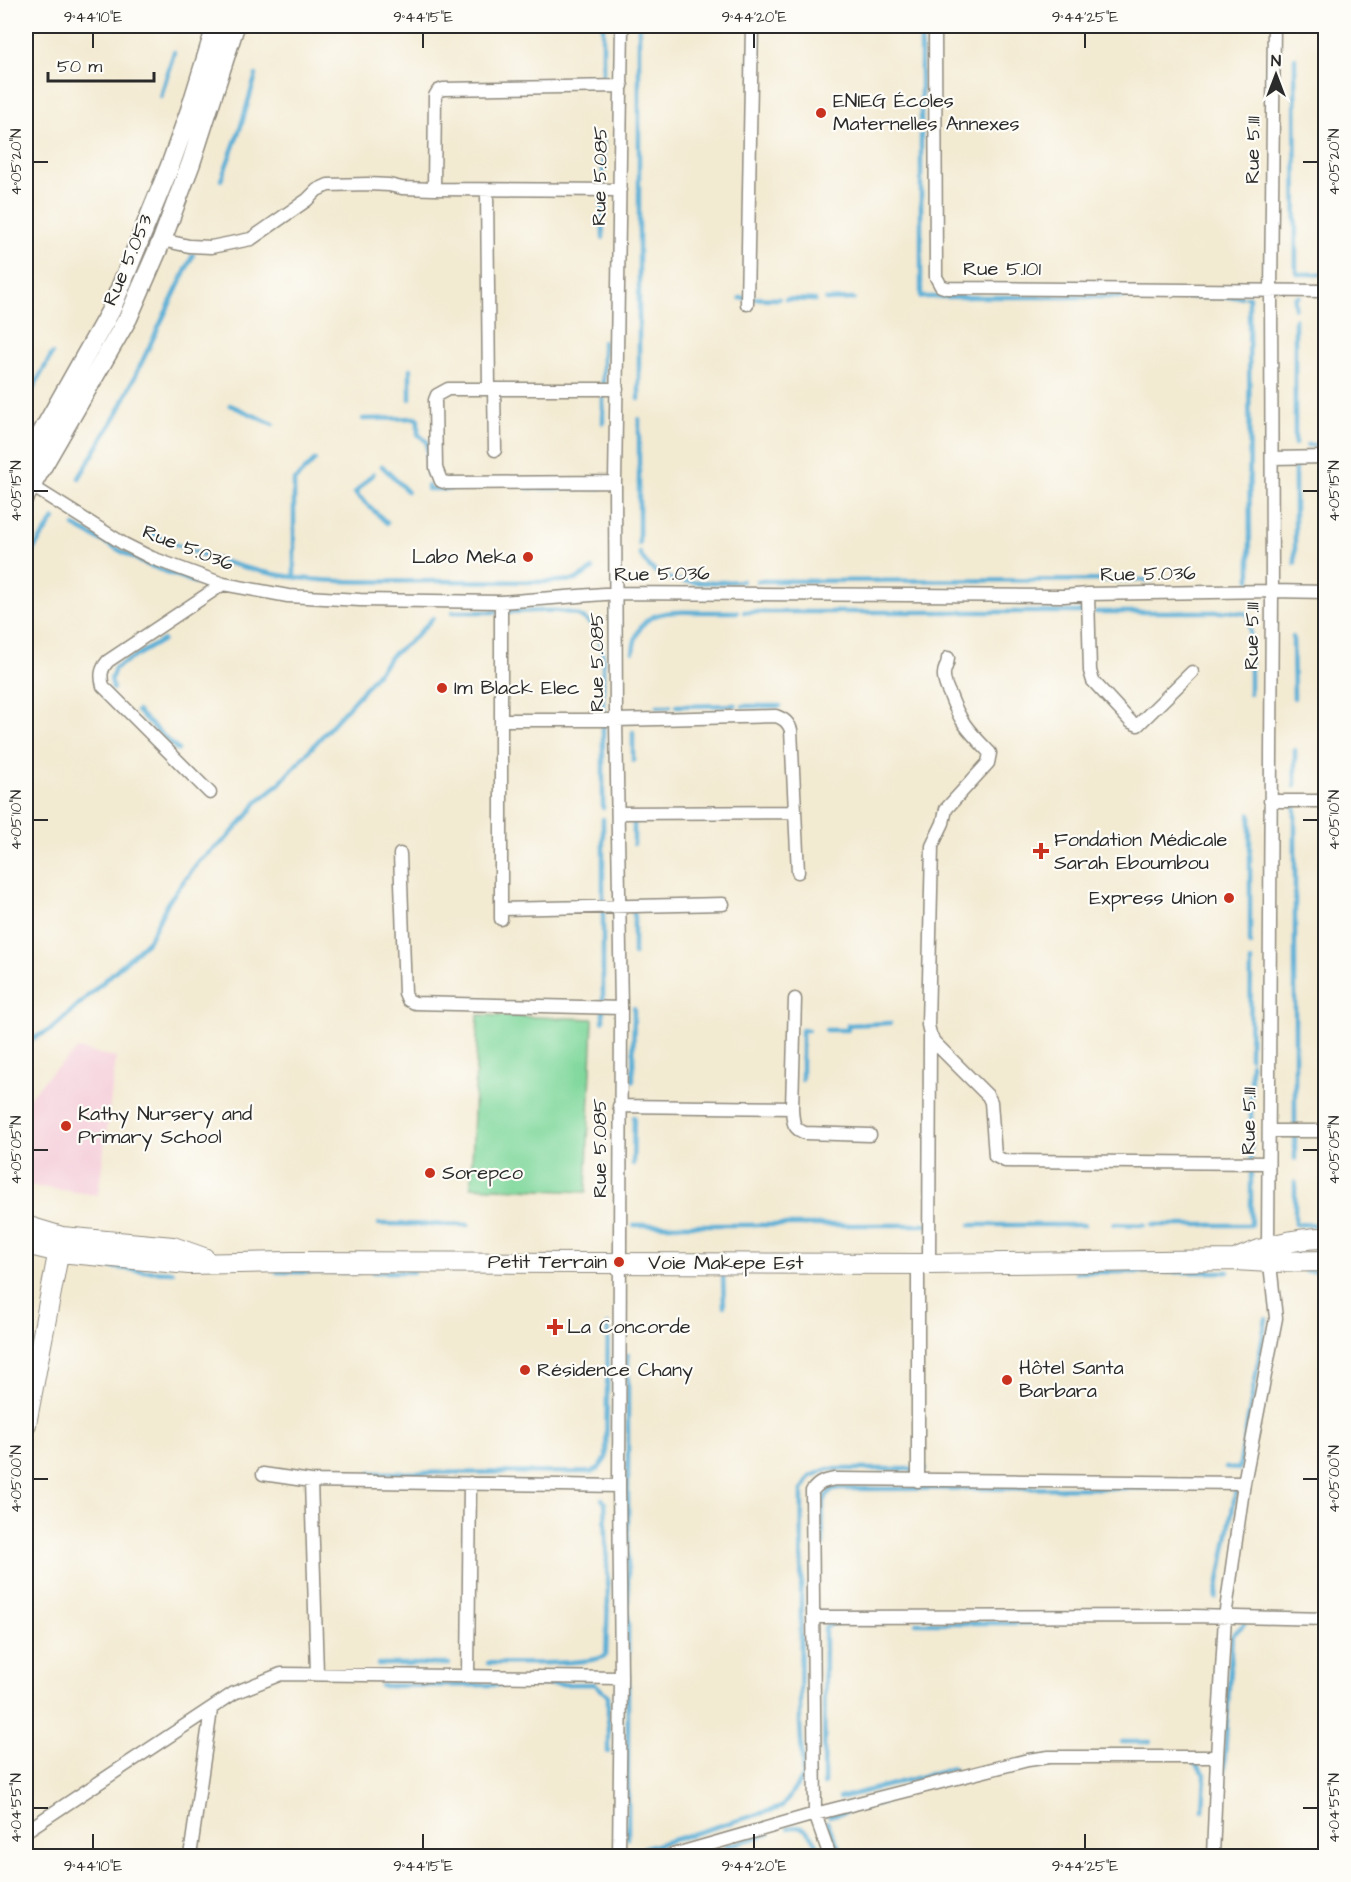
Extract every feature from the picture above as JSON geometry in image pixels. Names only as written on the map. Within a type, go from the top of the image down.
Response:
[{"type":"main road","name":"Rue 5.053","points":[[26,461],[111,310],[170,166],[216,26]]},
{"type":"main road","name":"Rue 5.053","points":[[28,488],[128,318],[162,240],[191,163],[235,26]]},
{"type":"main road","name":"Voie Makepe Est","points":[[26,1226],[60,1244]]},
{"type":"main road","name":"Voie Makepe Est","points":[[26,1244],[172,1247],[215,1262],[924,1264],[1236,1260],[1268,1254],[1300,1239],[1326,1238]]},
{"type":"main road","points":[[26,1424],[60,1244]]},
{"type":"main road","name":"Voie Makepe Est","points":[[1268,1254],[1326,1261]]},
{"type":"street","name":"Rue 5.085","points":[[617,1856],[621,1678],[619,1262],[621,1008],[615,482],[622,26]]},
{"type":"street","points":[[747,304],[752,26]]},
{"type":"street","name":"Rue 5.101","points":[[934,26],[936,277],[941,286],[947,288],[1326,291]]},
{"type":"street","name":"Rue 5.111","points":[[1213,1857],[1216,1757],[1225,1617],[1244,1483],[1276,1318],[1268,1254],[1274,26]]},
{"type":"street","points":[[434,189],[435,96],[438,91],[443,89],[622,86]]},
{"type":"street","points":[[162,240],[189,246],[211,247],[251,239],[307,200],[317,189],[328,184],[368,184],[434,189],[620,190]]},
{"type":"street","points":[[487,190],[495,450]]},
{"type":"street","points":[[615,482],[447,483],[441,481],[436,468],[435,400],[437,395],[448,389],[617,389]]},
{"type":"street","points":[[1273,458],[1326,457]]},
{"type":"street","name":"Rue 5.036","points":[[28,488],[124,544],[182,570],[223,584],[288,596],[360,600],[501,602],[617,593],[1064,596],[1272,591],[1326,592]]},
{"type":"street","points":[[210,793],[103,686],[100,676],[102,668],[108,661],[223,584]]},
{"type":"street","points":[[1088,594],[1092,681],[1131,722],[1138,725],[1192,672]]},
{"type":"street","points":[[501,602],[501,914],[723,904]]},
{"type":"street","points":[[918,1481],[930,1034],[932,846],[943,823],[946,809],[988,763],[990,757],[990,753],[957,716],[944,679],[943,672],[948,658]]},
{"type":"street","points":[[501,720],[776,716],[783,718],[791,730],[798,872]]},
{"type":"street","points":[[1270,801],[1326,801]]},
{"type":"street","points":[[618,813],[795,812]]},
{"type":"street","points":[[400,854],[405,982],[408,1000],[415,1004],[621,1008]]},
{"type":"street","points":[[795,999],[793,1124],[805,1133],[870,1135]]},
{"type":"street","points":[[930,1034],[934,1042],[988,1096],[991,1102],[993,1151],[998,1160],[1268,1163]]},
{"type":"street","points":[[620,1106],[792,1108]]},
{"type":"street","points":[[1269,1131],[1326,1131]]},
{"type":"street","points":[[262,1474],[311,1481],[619,1486]]},
{"type":"street","points":[[830,1857],[815,1814],[812,1491],[817,1485],[823,1481],[835,1479],[1244,1483]]},
{"type":"street","points":[[311,1481],[317,1673]]},
{"type":"street","points":[[468,1675],[470,1483]]},
{"type":"street","points":[[813,1617],[1326,1619]]},
{"type":"street","points":[[26,1831],[234,1694],[281,1674],[621,1678]]},
{"type":"street","points":[[190,1857],[211,1710]]},
{"type":"street","points":[[669,1857],[711,1851],[815,1814],[1049,1756],[1216,1757]]},
{"type":"shaded area","name":"Kathy Nursery and Primary School","points":[[78,1049],[116,1058],[98,1195],[26,1185],[26,1101],[48,1076]]},
{"type":"green space","points":[[478,1015],[593,1019],[586,1192],[471,1187]]},
{"type":"waterway","points":[[603,26],[603,75]]},
{"type":"waterway","points":[[639,26],[639,399]]},
{"type":"waterway","points":[[921,26],[921,297],[1241,297]]},
{"type":"waterway","points":[[161,96],[174,52]]},
{"type":"waterway","points":[[1295,58],[1296,272],[1298,274],[1326,274]]},
{"type":"waterway","points":[[221,180],[241,126],[256,75]]},
{"type":"waterway","points":[[603,141],[603,184]]},
{"type":"waterway","points":[[602,196],[603,238]]},
{"type":"waterway","points":[[79,478],[119,410],[193,255]]},
{"type":"waterway","points":[[1295,308],[1295,298],[1299,296]]},
{"type":"waterway","points":[[1246,297],[1249,297],[1250,580]]},
{"type":"waterway","points":[[740,298],[779,299]]},
{"type":"waterway","points":[[786,299],[815,300]]},
{"type":"waterway","points":[[826,300],[854,299]]},
{"type":"waterway","points":[[116,321],[125,301]]},
{"type":"waterway","points":[[1295,319],[1295,444]]},
{"type":"waterway","points":[[603,342],[603,387]]},
{"type":"waterway","points":[[26,401],[52,354]]},
{"type":"waterway","points":[[410,369],[410,399]]},
{"type":"waterway","points":[[603,398],[603,423]]},
{"type":"waterway","points":[[230,405],[273,424]]},
{"type":"waterway","points":[[363,419],[418,418],[418,434],[427,442],[428,475]]},
{"type":"waterway","points":[[639,419],[639,544]]},
{"type":"waterway","points":[[1307,445],[1326,445]]},
{"type":"waterway","points":[[294,577],[294,481],[315,460]]},
{"type":"waterway","points":[[1295,461],[1295,563]]},
{"type":"waterway","points":[[382,466],[407,491]]},
{"type":"waterway","points":[[373,474],[355,493],[387,523]]},
{"type":"waterway","points":[[428,486],[428,489],[450,489]]},
{"type":"waterway","points":[[528,488],[600,488]]},
{"type":"waterway","points":[[26,560],[54,519]]},
{"type":"waterway","points":[[74,526],[145,564],[210,588]]},
{"type":"waterway","points":[[149,533],[196,553],[229,563],[262,572],[317,580],[543,582],[575,580],[593,569]]},
{"type":"waterway","points":[[640,553],[658,574],[671,579],[700,583],[742,581]]},
{"type":"waterway","points":[[757,581],[1152,580]]},
{"type":"waterway","points":[[505,612],[555,611],[582,617],[592,626],[599,639],[603,659]]},
{"type":"waterway","points":[[1227,611],[1249,614],[1250,636]]},
{"type":"waterway","points":[[453,612],[498,612]]},
{"type":"waterway","points":[[633,652],[635,639],[640,629],[653,617],[672,612],[738,612]]},
{"type":"waterway","points":[[744,612],[940,612]]},
{"type":"waterway","points":[[942,612],[1087,612]]},
{"type":"waterway","points":[[1096,612],[1224,612]]},
{"type":"waterway","points":[[26,1042],[52,1029],[149,940],[168,902],[199,861],[225,840],[257,802],[279,784],[392,655],[414,638],[433,618]]},
{"type":"waterway","points":[[1250,637],[1250,694]]},
{"type":"waterway","points":[[1293,637],[1294,698]]},
{"type":"waterway","points":[[113,689],[111,679],[115,668],[163,640]]},
{"type":"waterway","points":[[603,662],[603,714]]},
{"type":"waterway","points":[[677,706],[736,705]]},
{"type":"waterway","points":[[657,706],[670,706]]},
{"type":"waterway","points":[[743,706],[780,706]]},
{"type":"waterway","points":[[137,711],[178,750]]},
{"type":"waterway","points":[[603,725],[603,808]]},
{"type":"waterway","points":[[633,732],[633,761]]},
{"type":"waterway","points":[[1295,750],[1295,786]]},
{"type":"waterway","points":[[1295,803],[1295,1159]]},
{"type":"waterway","points":[[1250,814],[1250,851]]},
{"type":"waterway","points":[[603,819],[603,902]]},
{"type":"waterway","points":[[634,821],[634,844]]},
{"type":"waterway","points":[[1250,855],[1250,944]]},
{"type":"waterway","points":[[603,911],[603,1021]]},
{"type":"waterway","points":[[634,911],[634,954]]},
{"type":"waterway","points":[[1250,1058],[1251,961]]},
{"type":"waterway","points":[[633,1081],[634,1008]]},
{"type":"waterway","points":[[826,1030],[848,1030],[848,1025],[890,1023]]},
{"type":"waterway","points":[[802,1080],[802,1030],[808,1030]]},
{"type":"waterway","points":[[1152,1225],[1251,1225],[1251,1063]]},
{"type":"waterway","points":[[633,1164],[634,1117]]},
{"type":"waterway","points":[[603,1164],[603,1193]]},
{"type":"waterway","points":[[1295,1182],[1295,1224],[1326,1225]]},
{"type":"waterway","points":[[379,1224],[468,1225]]},
{"type":"waterway","points":[[1114,1224],[1145,1225]]},
{"type":"waterway","points":[[634,1225],[937,1225]]},
{"type":"waterway","points":[[970,1225],[1084,1225]]},
{"type":"waterway","points":[[89,1264],[142,1271],[173,1272]]},
{"type":"waterway","points":[[1305,1271],[1326,1271]]},
{"type":"waterway","points":[[277,1272],[359,1272]]},
{"type":"waterway","points":[[373,1272],[413,1272]]},
{"type":"waterway","points":[[723,1272],[724,1306]]},
{"type":"waterway","points":[[1076,1272],[1228,1272]]},
{"type":"waterway","points":[[1226,1468],[1239,1469],[1266,1319]]},
{"type":"waterway","points":[[370,1473],[591,1472],[599,1468],[606,1458],[608,1325]]},
{"type":"waterway","points":[[628,1355],[628,1838]]},
{"type":"waterway","points":[[639,1850],[782,1807],[803,1777],[800,1722],[802,1490],[811,1476],[828,1469],[925,1469]]},
{"type":"waterway","points":[[823,1545],[823,1507],[828,1494],[833,1489],[1182,1488]]},
{"type":"waterway","points":[[1216,1598],[1236,1490],[1233,1488]]},
{"type":"waterway","points":[[488,1663],[585,1661],[606,1655],[608,1599],[605,1503],[602,1499]]},
{"type":"waterway","points":[[824,1784],[825,1628],[834,1623],[886,1623]]},
{"type":"waterway","points":[[916,1623],[1036,1623]]},
{"type":"waterway","points":[[1219,1856],[1232,1636],[1244,1624]]},
{"type":"waterway","points":[[378,1664],[449,1664]]},
{"type":"waterway","points":[[381,1686],[595,1684],[608,1696],[608,1752]]},
{"type":"waterway","points":[[1122,1742],[1150,1742]]},
{"type":"waterway","points":[[1191,1759],[1205,1774],[1203,1811]]},
{"type":"waterway","points":[[840,1798],[953,1768]]},
{"type":"waterway","points":[[829,1816],[884,1802]]},
{"type":"waterway","points":[[827,1822],[843,1856]]},
{"type":"waterway","points":[[788,1828],[806,1830],[823,1856]]},
{"type":"waterway","points":[[726,1846],[769,1834]]},
{"type":"place","name":"ENIEG Écoles Maternelles Annexes","points":[[821,113]]},
{"type":"place","name":"Labo Meka","points":[[528,557]]},
{"type":"place","name":"Im Black Elec","points":[[442,688]]},
{"type":"place","name":"Fondation Médicale Sarah Eboumbou","points":[[1041,851]]},
{"type":"place","name":"Express Union","points":[[1229,898]]},
{"type":"place","name":"Kathy Nursery and Primary School","points":[[66,1126]]},
{"type":"place","name":"Sorepco","points":[[430,1173]]},
{"type":"place","name":"Petit Terrain","points":[[619,1262]]},
{"type":"place","name":"La Concorde","points":[[555,1327]]},
{"type":"place","name":"Résidence Chany","points":[[525,1370]]},
{"type":"place","name":"Hôtel Santa Barbara","points":[[1007,1380]]}]
